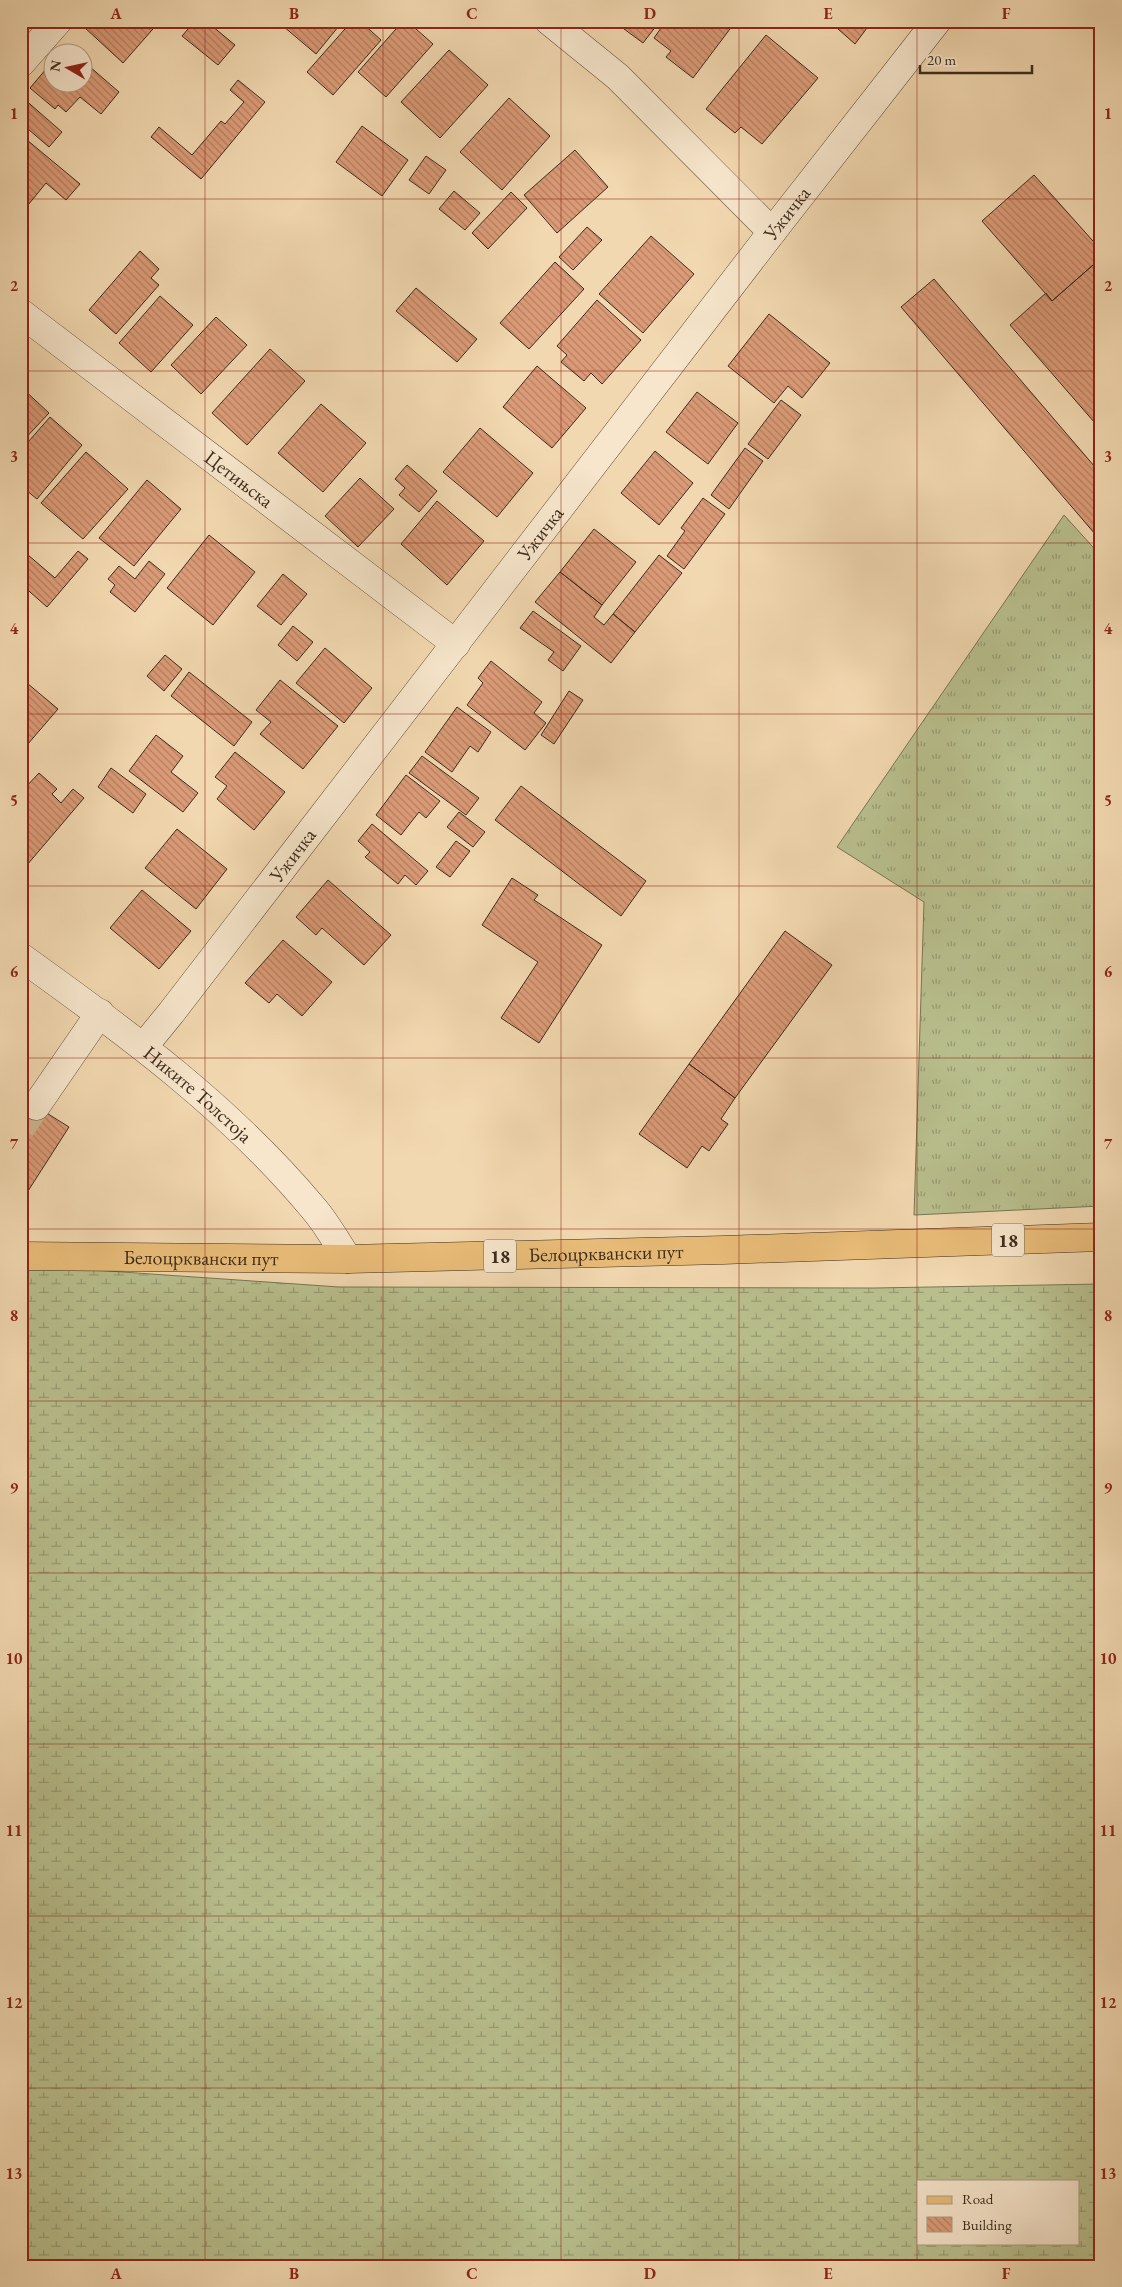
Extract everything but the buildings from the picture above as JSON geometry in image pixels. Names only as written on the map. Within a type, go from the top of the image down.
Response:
[{"type":"main road","name":"Белоцрквански пут","points":[[21,1256],[348,1259],[723,1250],[1101,1237]]},
{"type":"street","points":[[21,63],[58,21]]},
{"type":"street","points":[[549,21],[618,77],[772,232]]},
{"type":"street","name":"Ужичка","points":[[144,1046],[171,1014],[772,232],[937,21]]},
{"type":"street","name":"Цетињска","points":[[21,313],[456,644]]},
{"type":"street","name":"Никите Толстоја","points":[[21,956],[144,1046],[239,1128],[315,1210],[348,1259]]},
{"type":"street","points":[[36,1106],[100,1013]]},
{"type":"green space","points":[[1064,515],[1101,556],[1101,1206],[914,1215],[924,902],[837,847]]},
{"type":"green space","points":[[21,1265],[339,1287],[874,1288],[1101,1284],[1101,2266],[21,2266]]},
{"type":"waterway","points":[[1096,21],[1101,38]]},
{"type":"tunnel","points":[[21,1128],[36,1106]]}]
